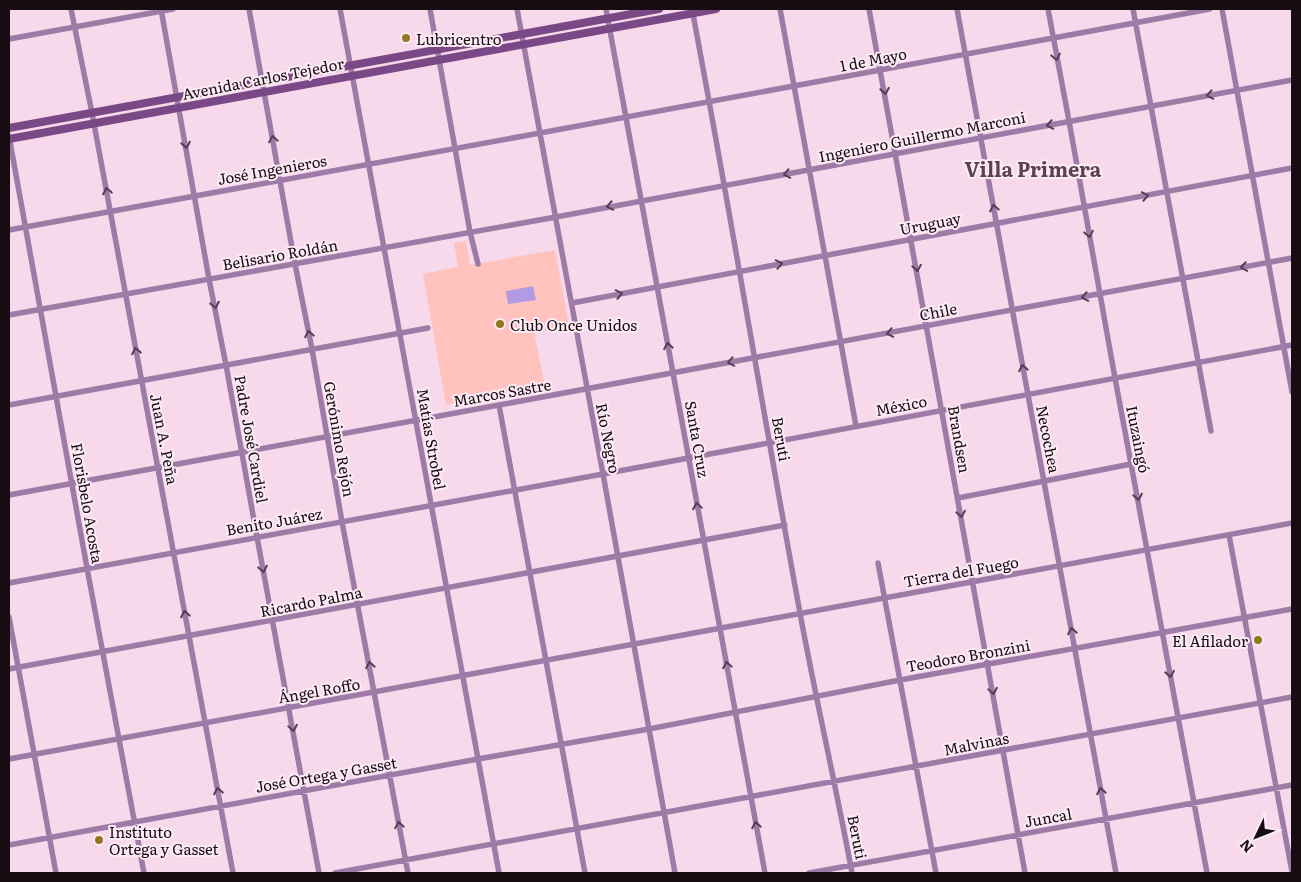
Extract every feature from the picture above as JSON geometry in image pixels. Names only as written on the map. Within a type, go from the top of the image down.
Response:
[{"type":"main road","name":"Avenida Carlos Tejedor","points":[[9,128],[659,9]]},
{"type":"main road","name":"Avenida Carlos Tejedor","points":[[9,138],[353,76],[693,11],[716,9]]},
{"type":"street","name":"Juan A. Peña","points":[[71,9],[126,294],[233,873]]},
{"type":"street","points":[[9,39],[173,9]]},
{"type":"street","name":"Gerónimo Rejón","points":[[250,9],[342,522],[408,873]]},
{"type":"street","name":"Matías Strobel","points":[[340,9],[499,873]]},
{"type":"street","points":[[430,9],[470,232],[478,264]]},
{"type":"street","name":"Río Negro","points":[[517,9],[675,873]]},
{"type":"street","name":"Santa Cruz","points":[[606,9],[765,873]]},
{"type":"street","points":[[780,9],[856,426]]},
{"type":"street","name":"Brandsen","points":[[869,9],[1025,873]]},
{"type":"street","name":"Necochea","points":[[957,9],[1116,873]]},
{"type":"street","name":"Ituzaingó","points":[[1048,9],[1207,873]]},
{"type":"street","points":[[1133,9],[1211,430]]},
{"type":"street","name":"1 de Mayo","points":[[540,133],[1210,9]]},
{"type":"street","points":[[1222,9],[1292,392]]},
{"type":"street","name":"Padre José Cardiel","points":[[161,10],[319,873]]},
{"type":"street","name":"Beruti","points":[[693,11],[800,614],[852,873]]},
{"type":"street","name":"Ingeniero Guillermo Marconi","points":[[556,217],[1292,80]]},
{"type":"street","name":"José Ingenieros","points":[[9,230],[540,133]]},
{"type":"street","name":"Florisbelo Acosta","points":[[9,138],[144,873]]},
{"type":"street","name":"Uruguay","points":[[572,303],[1292,168]]},
{"type":"street","name":"Belisario Roldán","points":[[9,315],[556,217]]},
{"type":"street","name":"Chile","points":[[588,389],[1292,258]]},
{"type":"street","points":[[9,405],[428,328]]},
{"type":"street","name":"México","points":[[603,474],[1292,345]]},
{"type":"street","name":"Marcos Sastre","points":[[9,495],[588,389]]},
{"type":"street","points":[[499,406],[585,873]]},
{"type":"street","points":[[958,498],[1132,464]]},
{"type":"street","name":"Benito Juárez","points":[[9,582],[603,474]]},
{"type":"street","name":"Tierra del Fuego","points":[[634,645],[1292,523]]},
{"type":"street","name":"Ricardo Palma","points":[[9,669],[784,525]]},
{"type":"street","points":[[1229,535],[1292,872]]},
{"type":"street","points":[[878,562],[936,873]]},
{"type":"street","name":"Teodoro Bronzini","points":[[648,729],[900,680],[1292,610]]},
{"type":"street","points":[[9,616],[56,873]]},
{"type":"street","name":"Ángel Roffo","points":[[9,759],[634,645]]},
{"type":"street","name":"Malvinas","points":[[335,873],[1292,697]]},
{"type":"street","name":"José Ortega y Gasset","points":[[9,845],[648,729]]},
{"type":"street","name":"Juncal","points":[[809,873],[1292,785]]},
{"type":"shaded area","name":"Club Once Unidos","points":[[466,241],[470,265],[555,250],[569,326],[534,333],[545,386],[446,405],[423,274],[458,267],[454,243]]},
{"type":"shaded area","points":[[533,286],[536,300],[508,304],[506,291]]},
{"type":"place","name":"Lubricentro","points":[[406,38]]},
{"type":"place","name":"Club Once Unidos","points":[[500,324]]},
{"type":"place","name":"El Afilador","points":[[1258,640]]},
{"type":"place","name":"Instituto Ortega y Gasset","points":[[99,840]]},
{"type":"district","name":"Villa Primera","points":[[1033,168]]}]
